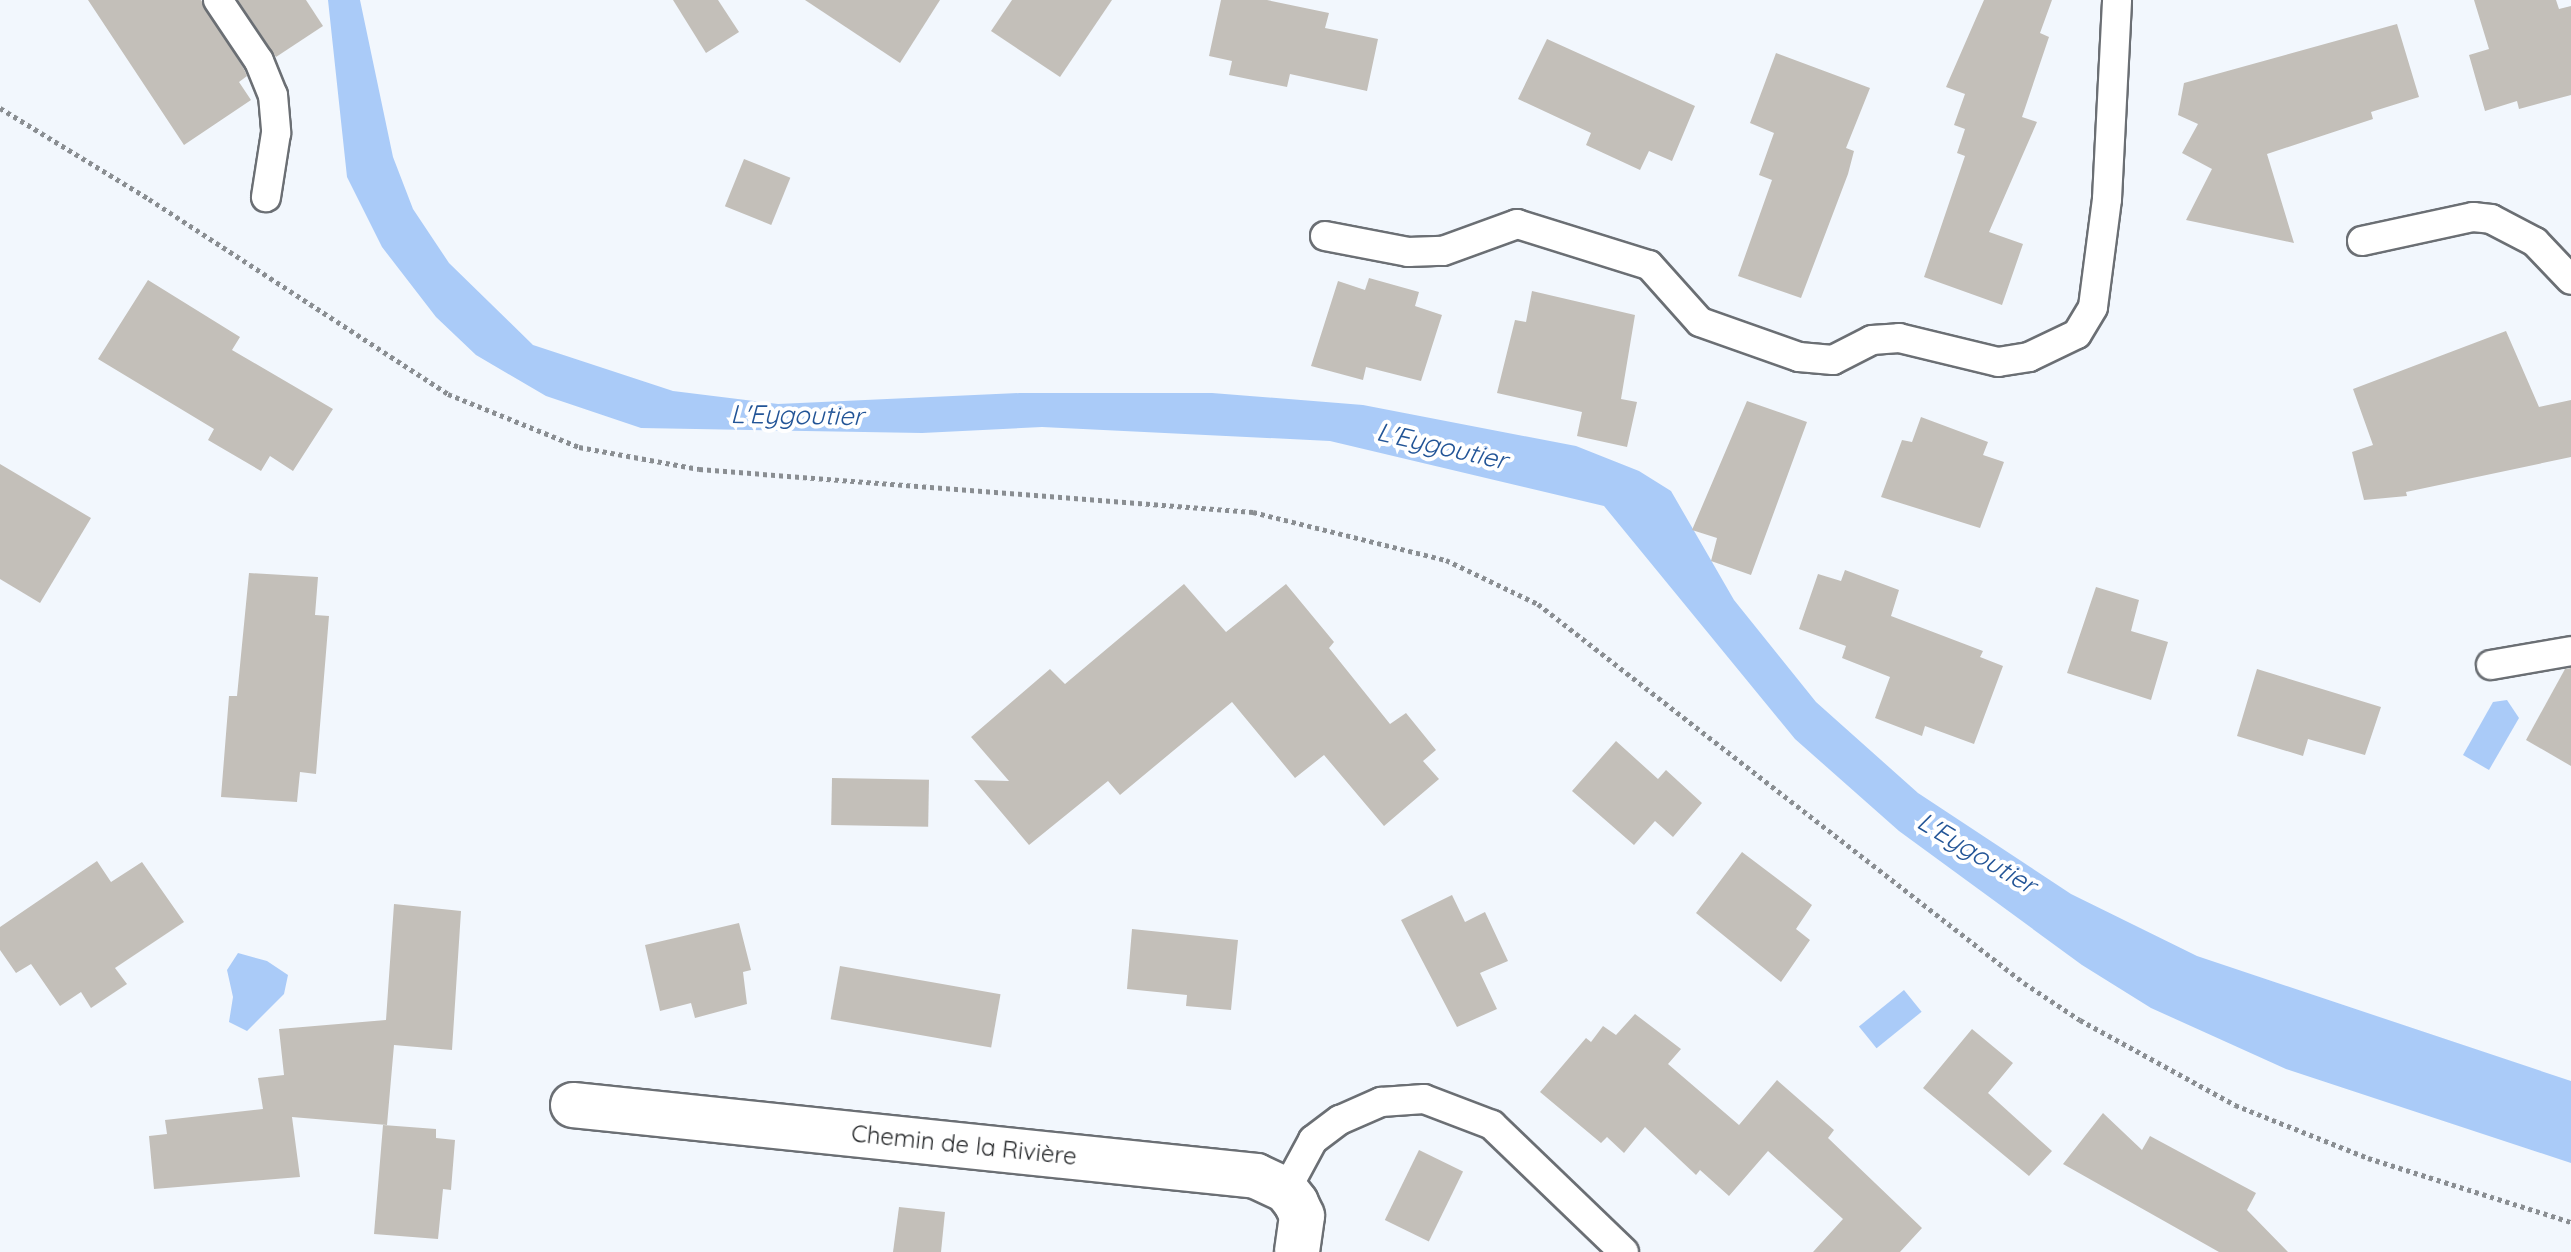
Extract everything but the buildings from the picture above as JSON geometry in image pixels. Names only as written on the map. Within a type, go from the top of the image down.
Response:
[{"type":"street","name":"Chemin de la Rivière","points":[[573,1105],[1234,1173],[1286,1190]]},
{"type":"street","points":[[1286,1190],[1302,1216],[1297,1252]]},
{"type":"lane","points":[[218,0],[259,61],[273,95],[276,133],[266,197]]},
{"type":"lane","points":[[1325,236],[1408,252],[1443,251],[1517,224],[1649,265],[1700,322],[1799,357],[1833,360],[1887,338],[1998,362],[2029,357],[2077,334],[2097,290],[2117,0]]},
{"type":"lane","points":[[2362,241],[2473,217],[2491,219],[2535,242],[2571,280]]},
{"type":"lane","points":[[2491,665],[2571,651]]},
{"type":"lane","points":[[1286,1190],[1313,1140],[1340,1120],[1381,1102],[1424,1099],[1492,1125],[1624,1252]]},
{"type":"path","points":[[0,108],[149,199],[448,394],[579,447],[699,469],[1253,512],[1446,560],[1538,604],[2024,983],[2080,1020],[2235,1105],[2368,1158],[2571,1222]]},
{"type":"water","name":"L'Eygoutier","points":[[328,0],[360,0],[393,157],[413,209],[449,263],[533,345],[673,391],[778,404],[1020,393],[1212,393],[1363,405],[1576,446],[1639,471],[1671,491],[1734,600],[1816,702],[1918,793],[2071,894],[2197,956],[2571,1081],[2571,1163],[2286,1069],[2151,1008],[2082,965],[1899,831],[1795,739],[1604,506],[1330,441],[1042,427],[922,433],[641,428],[546,396],[476,355],[436,317],[382,247],[347,177]]},
{"type":"water","points":[[2507,700],[2519,718],[2489,770],[2463,755],[2493,702]]},
{"type":"water","points":[[238,953],[267,961],[288,975],[284,994],[247,1031],[229,1022],[233,997],[227,970]]},
{"type":"water","points":[[1904,990],[1922,1012],[1877,1048],[1859,1027]]}]
